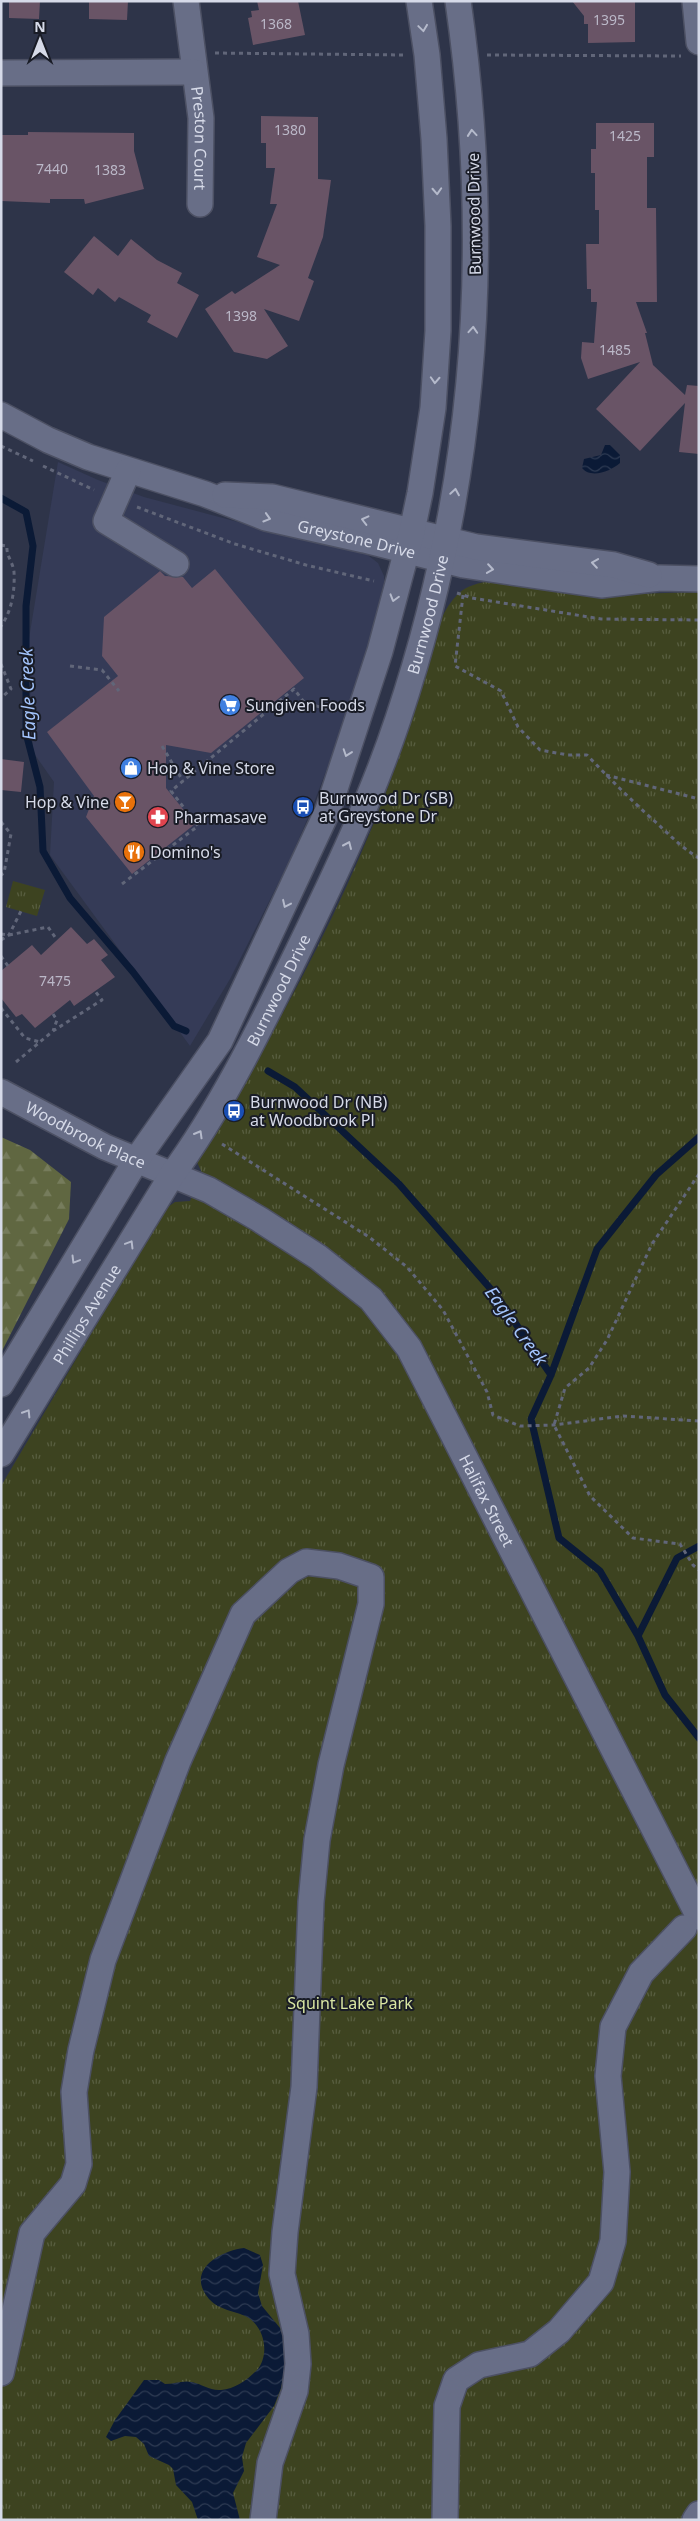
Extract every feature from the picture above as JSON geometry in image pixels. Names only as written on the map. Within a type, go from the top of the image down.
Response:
[{"type":"street","points":[[1,73],[194,72],[186,1]]},
{"type":"street","name":"Burnwood Drive","points":[[137,1159],[220,1041],[328,810],[380,651],[410,541],[433,408],[438,280],[434,139],[427,55],[419,1]]},
{"type":"street","name":"Burnwood Drive","points":[[172,1175],[188,1153],[249,1047],[328,889],[362,812],[397,721],[445,550],[466,422],[476,255],[474,148],[466,55],[458,1]]},
{"type":"street","points":[[691,49],[695,1]]},
{"type":"street","name":"Preston Court","points":[[194,72],[201,118],[200,204]]},
{"type":"street","name":"Greystone Drive","points":[[1,415],[48,440],[128,471],[205,494],[266,518],[410,541],[445,550],[476,547],[614,565],[660,578],[699,579]]},
{"type":"street","points":[[128,471],[106,521],[176,564]]},
{"type":"street","name":"Woodbrook Place","points":[[1,1092],[105,1148],[137,1159],[172,1175]]},
{"type":"street","points":[[1,1384],[137,1159]]},
{"type":"street","name":"Phillips Avenue","points":[[1,1454],[172,1175]]},
{"type":"street","name":"Halifax Street","points":[[172,1175],[209,1190],[318,1257],[371,1300],[409,1348],[592,1705],[648,1821],[690,1878],[692,1922]]},
{"type":"street","points":[[1,2373],[32,2233],[73,2184],[79,2164],[74,2092],[81,2050],[103,1960],[178,1761],[243,1614],[289,1571],[306,1562],[339,1566],[371,1577],[371,1604],[331,1765],[317,1840],[311,1902],[304,2087],[285,2232],[282,2274],[296,2334],[298,2364],[295,2391],[270,2463],[263,2520]]},
{"type":"street","points":[[445,2520],[447,2406],[456,2380],[478,2365],[530,2354],[559,2331],[601,2282],[614,2241],[617,2172],[608,2076],[613,2027],[641,1973],[692,1922]]},
{"type":"street","points":[[695,2520],[699,2514]]},
{"type":"path","points":[[482,55],[691,49]]},
{"type":"path","points":[[209,52],[411,55]]},
{"type":"path","points":[[1,446],[115,499],[235,544],[306,565],[379,582]]},
{"type":"path","points":[[1,545],[7,546],[6,556],[14,570],[12,602],[1,626]]},
{"type":"path","points":[[458,593],[472,598],[600,619],[699,620]]},
{"type":"path","points":[[463,595],[455,666],[501,691],[518,727],[540,750],[568,755],[587,755],[672,840],[698,858]]},
{"type":"path","points":[[1,664],[11,689],[1,698]]},
{"type":"path","points":[[70,666],[102,670],[119,691]]},
{"type":"path","points":[[122,884],[198,826],[171,791],[294,689],[304,702],[338,713]]},
{"type":"path","points":[[162,746],[183,781]]},
{"type":"path","points":[[606,774],[699,799]]},
{"type":"path","points":[[1,822],[10,834],[4,873],[1,876]]},
{"type":"path","points":[[1,940],[9,935],[21,911]]},
{"type":"path","points":[[1,934],[9,935],[48,927],[57,940]]},
{"type":"path","points":[[1,956],[8,966]]},
{"type":"path","points":[[16,1062],[53,1031],[102,1000],[95,991]]},
{"type":"path","points":[[1,1008],[25,1038],[41,1042]]},
{"type":"path","points":[[53,1014],[57,1020],[53,1031]]},
{"type":"path","points":[[215,1140],[369,1237],[407,1267],[443,1310],[487,1392],[493,1415],[520,1426],[623,1416],[699,1421]]},
{"type":"path","points":[[699,1174],[652,1244],[607,1340],[589,1368],[565,1388],[554,1424],[590,1496],[633,1538],[680,1544],[693,1565],[699,1570]]},
{"type":"shaded area","points":[[58,462],[98,480],[144,497],[253,526],[361,550],[378,563],[384,576],[366,654],[347,716],[310,813],[289,862],[230,979],[190,1046],[50,855],[54,782],[33,752],[30,686],[23,675]]},
{"type":"green space","name":"Squint Lake Park","points":[[492,581],[632,594],[699,592],[699,2520],[1,2520],[1,1486],[165,1209],[175,1202],[190,1201],[202,1173],[197,1157],[286,1007],[321,940],[353,872],[396,767],[413,715],[427,659],[440,622],[448,606],[465,588]]},
{"type":"green space","points":[[13,881],[45,890],[37,916],[6,907]]},
{"type":"green space","points":[[1,1137],[30,1150],[71,1182],[69,1219],[1,1353]]},
{"type":"water","points":[[605,445],[610,445],[620,455],[620,463],[612,469],[601,473],[590,473],[582,468],[584,459],[601,455]]},
{"type":"water","points":[[244,2248],[260,2255],[263,2265],[258,2293],[262,2306],[280,2328],[287,2347],[286,2362],[281,2388],[274,2406],[246,2443],[242,2457],[244,2471],[233,2493],[240,2520],[198,2520],[192,2502],[176,2485],[173,2469],[169,2465],[149,2456],[144,2444],[136,2437],[125,2436],[111,2441],[106,2437],[115,2420],[144,2380],[159,2380],[165,2384],[189,2382],[221,2390],[231,2388],[240,2383],[257,2370],[261,2364],[264,2349],[262,2334],[258,2327],[247,2317],[213,2303],[203,2289],[201,2280],[203,2271],[216,2258],[225,2253]]},
{"type":"building","points":[[9,1],[40,1],[39,19],[9,18]]},
{"type":"building","points":[[89,1],[128,1],[127,20],[89,19]]},
{"type":"building","points":[[257,1],[298,1],[305,35],[253,45],[248,18],[252,17],[251,11],[259,10]]},
{"type":"building","points":[[572,1],[635,1],[635,42],[588,43],[588,24],[584,24],[584,16]]},
{"type":"building","points":[[261,116],[318,117],[318,179],[331,180],[323,237],[308,278],[314,281],[299,321],[264,309],[288,346],[267,359],[234,352],[205,309],[232,291],[235,294],[280,265],[257,257],[277,204],[270,204],[275,168],[266,168],[266,143],[261,143]]},
{"type":"building","points":[[596,123],[654,123],[654,157],[647,157],[647,208],[656,208],[657,302],[636,302],[647,333],[645,333],[653,365],[685,395],[687,385],[699,386],[699,454],[679,452],[685,403],[640,451],[596,409],[640,362],[588,379],[581,358],[582,342],[594,343],[597,302],[591,302],[591,289],[587,289],[586,244],[599,244],[599,210],[595,210],[595,173],[591,173],[591,149],[596,149]]},
{"type":"building","points":[[28,132],[134,133],[134,151],[144,189],[85,204],[84,199],[50,199],[50,203],[1,201],[1,135],[28,135]]},
{"type":"building","points":[[94,236],[118,256],[131,239],[157,260],[182,273],[177,283],[199,295],[177,338],[147,322],[151,315],[119,297],[115,302],[98,288],[93,295],[64,272]]},
{"type":"building","points":[[215,569],[304,678],[211,753],[166,745],[166,788],[195,824],[132,874],[86,817],[94,796],[47,732],[118,676],[102,656],[104,617],[160,571],[165,576],[183,577],[192,588]]},
{"type":"building","points":[[1,759],[24,762],[21,792],[1,790]]},
{"type":"building","points":[[71,927],[87,944],[94,939],[108,955],[101,960],[115,977],[74,1006],[70,1000],[35,1028],[22,1014],[16,1017],[1,998],[1,971],[32,945],[41,955]]},
{"type":"waterway","name":"Eagle Creek","points":[[1,498],[26,512],[33,546],[26,606],[26,733],[40,787],[43,851],[70,898],[133,972],[174,1026],[186,1031]]},
{"type":"waterway","name":"Eagle Creek","points":[[268,1071],[295,1087],[399,1184],[496,1295],[551,1375]]},
{"type":"waterway","name":"Eagle Creek","points":[[699,1137],[656,1175],[597,1249],[551,1375],[531,1419],[559,1538],[600,1571],[638,1636],[665,1695],[699,1738]]},
{"type":"waterway","points":[[638,1636],[677,1558],[699,1546]]},
{"type":"place","name":"Sungiven Foods","points":[[230,705]]},
{"type":"place","name":"Hop & Vine Store","points":[[131,768]]},
{"type":"place","name":"Hop & Vine","points":[[125,802]]},
{"type":"place","name":"Burnwood Dr (SB) at Greystone Dr","points":[[303,807]]},
{"type":"place","name":"Pharmasave","points":[[158,817]]},
{"type":"place","name":"Domino's","points":[[134,852]]},
{"type":"place","name":"Burnwood Dr (NB) at Woodbrook Pl","points":[[234,1111]]}]
